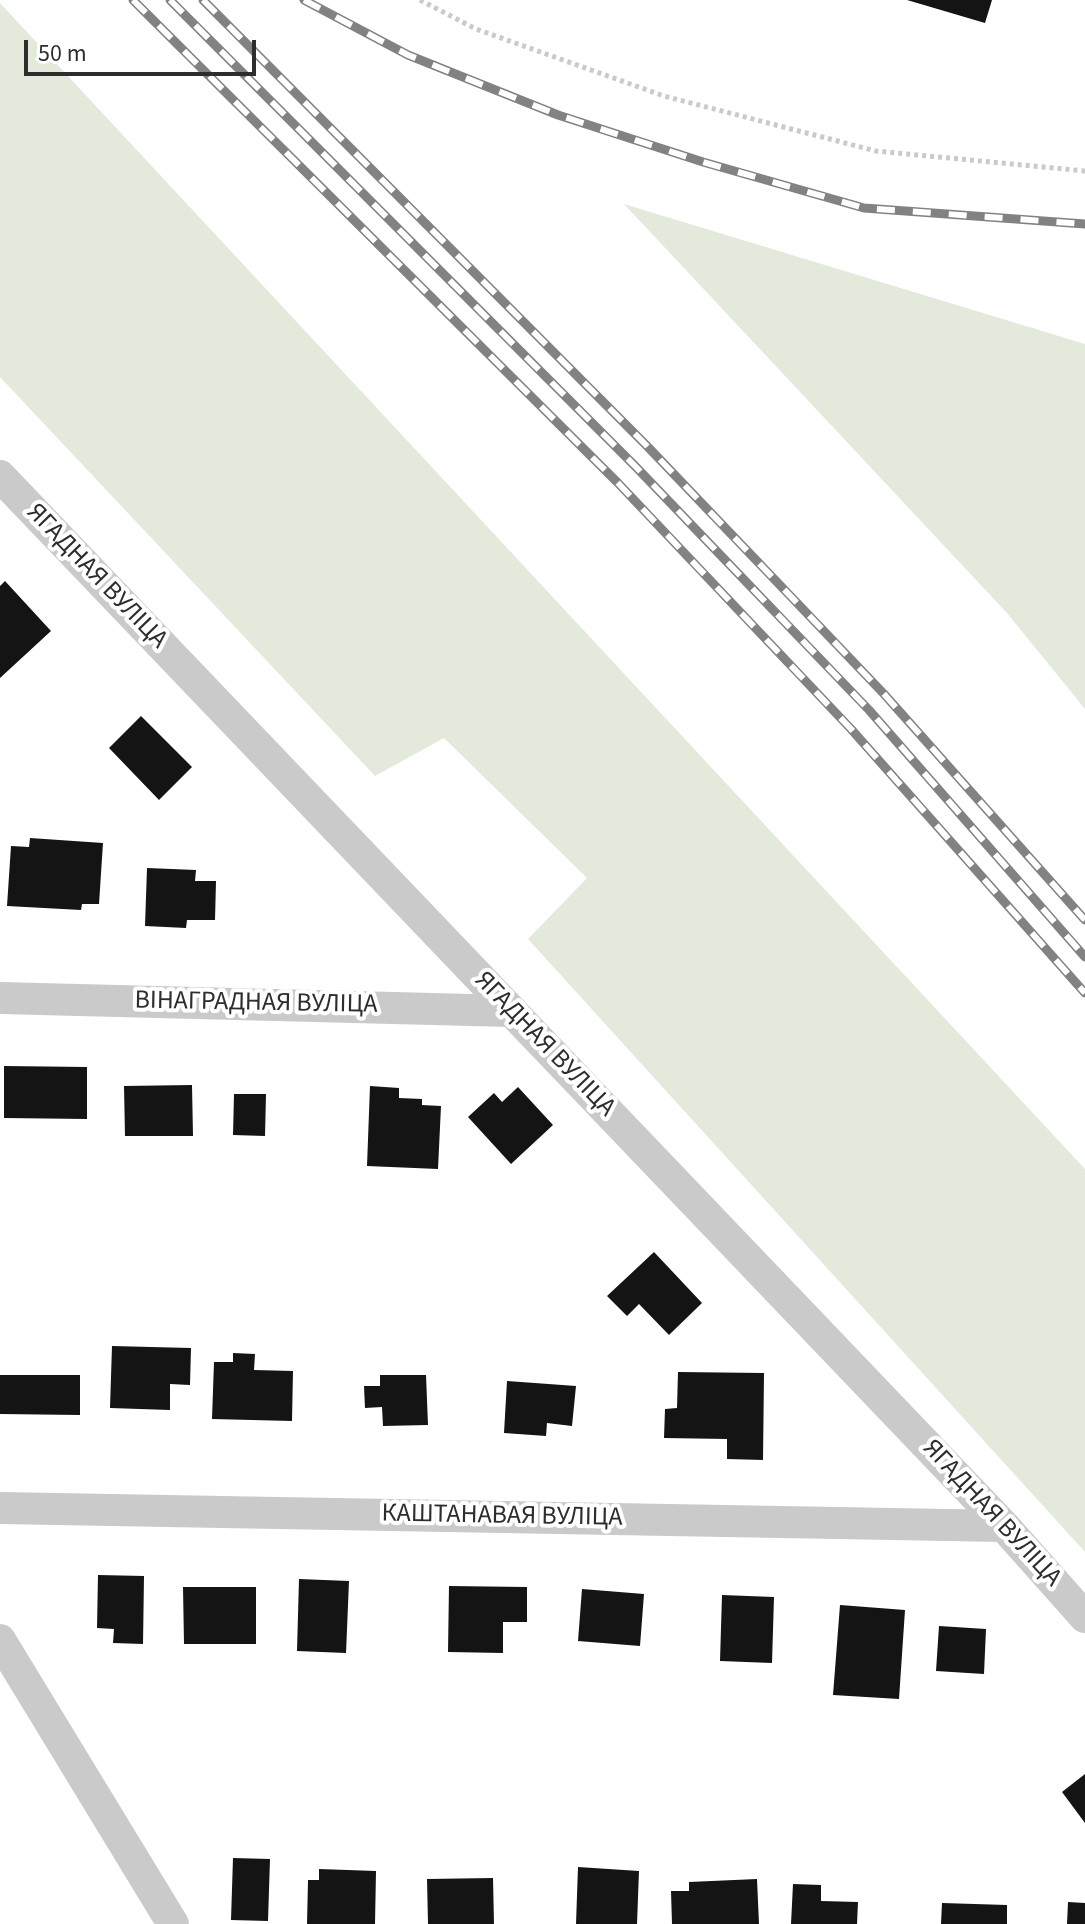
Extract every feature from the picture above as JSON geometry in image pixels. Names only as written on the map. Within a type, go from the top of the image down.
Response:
[{"type":"street","name":"ЯГАДНАЯ ВУЛІЦА","points":[[0,477],[1004,1526],[1085,1617]]},
{"type":"street","name":"ВІНАГРАДНАЯ ВУЛІЦА","points":[[0,998],[511,1011]]},
{"type":"street","name":"КАШТАНАВАЯ ВУЛІЦА","points":[[0,1508],[1004,1526]]},
{"type":"street","points":[[0,1640],[173,1924]]},
{"type":"path","points":[[420,0],[476,29],[664,96],[876,151],[1085,171]]},
{"type":"green space","points":[[0,3],[1085,1169],[1085,1552],[528,939],[587,878],[444,738],[375,776],[0,377]]},
{"type":"green space","points":[[624,204],[1085,344],[1085,709],[1007,613]]},
{"type":"building","points":[[907,0],[992,0],[985,23]]},
{"type":"building","points":[[5,581],[51,631],[0,678],[0,586]]},
{"type":"building","points":[[141,716],[192,767],[159,800],[109,748]]},
{"type":"building","points":[[30,838],[103,843],[99,904],[82,904],[81,910],[7,906],[11,846],[29,847]]},
{"type":"building","points":[[147,868],[196,870],[195,881],[216,881],[215,920],[187,920],[186,928],[145,926]]},
{"type":"building","points":[[4,1066],[87,1067],[87,1119],[4,1118]]},
{"type":"building","points":[[192,1085],[193,1136],[125,1136],[124,1086]]},
{"type":"building","points":[[370,1086],[399,1088],[399,1098],[422,1099],[422,1105],[441,1106],[438,1169],[367,1166]]},
{"type":"building","points":[[518,1087],[553,1125],[511,1164],[468,1117],[494,1093],[502,1102]]},
{"type":"building","points":[[234,1094],[266,1094],[265,1136],[233,1135]]},
{"type":"building","points":[[654,1252],[702,1303],[669,1335],[639,1304],[627,1316],[607,1296]]},
{"type":"building","points":[[112,1346],[191,1348],[190,1385],[170,1384],[170,1410],[110,1408]]},
{"type":"building","points":[[233,1353],[255,1354],[254,1370],[293,1371],[292,1421],[212,1419],[214,1362],[233,1362]]},
{"type":"building","points":[[678,1372],[764,1373],[763,1460],[727,1459],[727,1439],[664,1438],[665,1409],[677,1408]]},
{"type":"building","points":[[0,1375],[80,1375],[80,1415],[0,1414]]},
{"type":"building","points":[[380,1375],[426,1375],[428,1425],[383,1426],[382,1407],[365,1408],[364,1386],[380,1386]]},
{"type":"building","points":[[507,1381],[576,1386],[572,1426],[547,1423],[546,1436],[504,1433]]},
{"type":"building","points":[[98,1575],[144,1576],[143,1644],[113,1643],[114,1629],[97,1628]]},
{"type":"building","points":[[299,1579],[349,1581],[346,1653],[297,1651]]},
{"type":"building","points":[[449,1586],[527,1587],[527,1622],[503,1622],[503,1653],[448,1652]]},
{"type":"building","points":[[183,1587],[256,1587],[256,1644],[184,1644]]},
{"type":"building","points":[[582,1589],[644,1594],[640,1646],[578,1641]]},
{"type":"building","points":[[722,1595],[774,1597],[772,1663],[720,1661]]},
{"type":"building","points":[[840,1605],[905,1610],[899,1699],[833,1695]]},
{"type":"building","points":[[939,1626],[986,1629],[984,1674],[936,1671]]},
{"type":"building","points":[[1085,1774],[1085,1823],[1062,1792]]},
{"type":"building","points":[[233,1858],[270,1859],[268,1921],[231,1920]]},
{"type":"building","points":[[578,1867],[639,1871],[637,1924],[576,1924]]},
{"type":"building","points":[[319,1869],[376,1871],[375,1924],[307,1924],[308,1880],[319,1880]]},
{"type":"building","points":[[493,1878],[494,1924],[428,1924],[427,1879]]},
{"type":"building","points":[[757,1879],[759,1924],[672,1924],[671,1891],[689,1891],[689,1882]]},
{"type":"building","points":[[793,1884],[821,1885],[821,1901],[858,1902],[857,1924],[791,1924]]},
{"type":"building","points":[[1068,1902],[1085,1903],[1085,1924],[1067,1924]]},
{"type":"building","points":[[942,1903],[1007,1905],[1007,1924],[941,1924]]},
{"type":"railway","points":[[133,0],[618,483],[851,729],[1085,993]]},
{"type":"railway","points":[[170,0],[635,466],[869,710],[1085,957]]},
{"type":"railway","points":[[203,0],[647,446],[884,694],[1085,920]]},
{"type":"railway","points":[[304,0],[408,55],[558,115],[703,162],[864,208],[1085,224]]}]
